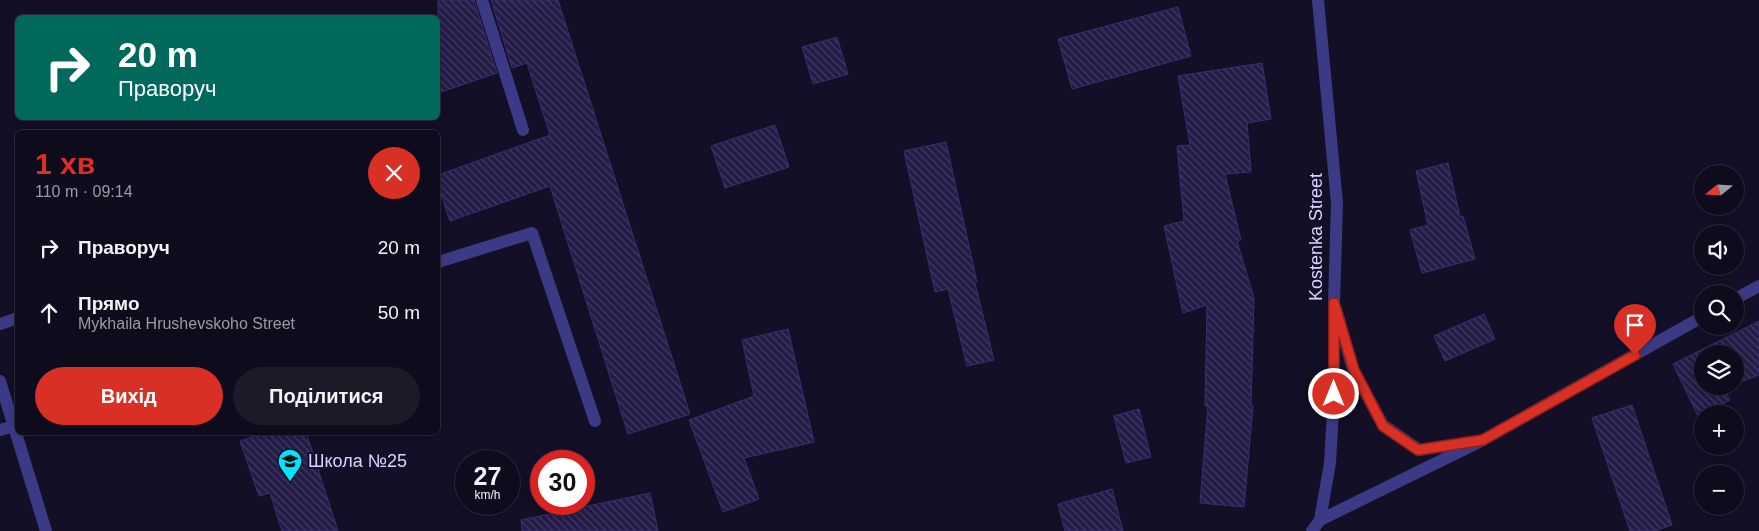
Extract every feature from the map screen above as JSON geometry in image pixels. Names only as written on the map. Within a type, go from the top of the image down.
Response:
[{"type":"street","points":[[482,0],[523,130]]},
{"type":"street","name":"Kostenka Street","points":[[1312,531],[1320,520],[1330,463],[1334,394],[1337,203],[1318,0]]},
{"type":"street","points":[[440,261],[532,233],[595,421]]},
{"type":"street","points":[[1744,294],[1759,286]]},
{"type":"street","points":[[1334,303],[1354,370],[1383,426],[1418,450],[1483,440]]},
{"type":"street","points":[[0,324],[15,319]]},
{"type":"street","points":[[1320,520],[1483,440],[1694,321]]},
{"type":"street","points":[[0,381],[15,429]]},
{"type":"street","points":[[0,430],[14,426]]},
{"type":"street","points":[[17,435],[46,531]]},
{"type":"building","points":[[438,0],[474,0],[497,73],[440,92],[440,15],[438,15]]},
{"type":"building","points":[[491,0],[558,0],[690,414],[628,434],[550,186],[450,221],[440,192],[440,174],[550,135],[527,63],[512,68]]},
{"type":"building","points":[[1178,7],[1191,56],[1072,89],[1058,39]]},
{"type":"building","points":[[837,37],[848,74],[813,84],[802,47]]},
{"type":"building","points":[[1262,63],[1271,119],[1247,123],[1251,172],[1225,174],[1241,240],[1237,241],[1254,298],[1251,405],[1253,406],[1244,507],[1200,503],[1208,406],[1205,406],[1207,305],[1183,313],[1164,226],[1184,221],[1177,146],[1190,145],[1178,76]]},
{"type":"building","points":[[775,125],[789,167],[725,188],[711,146]]},
{"type":"building","points":[[946,142],[977,282],[975,283],[994,360],[967,366],[948,289],[935,292],[904,151]]},
{"type":"building","points":[[1448,163],[1460,217],[1463,216],[1475,259],[1422,273],[1410,230],[1428,225],[1416,171]]},
{"type":"building","points":[[1484,314],[1495,339],[1445,361],[1434,336]]},
{"type":"building","points":[[1759,321],[1759,375],[1744,381],[1744,345],[1711,345],[1731,335],[1744,335],[1744,328]]},
{"type":"building","points":[[788,329],[814,442],[744,458],[759,499],[723,512],[689,420],[754,396],[742,340]]},
{"type":"building","points":[[1694,354],[1694,395],[1728,395],[1730,400],[1720,405],[1694,405],[1694,408],[1673,364]]},
{"type":"building","points":[[1632,405],[1672,525],[1654,531],[1630,531],[1592,418]]},
{"type":"building","points":[[1139,409],[1151,457],[1126,463],[1114,416]]},
{"type":"building","points":[[257,435],[307,435],[338,531],[282,531],[270,493],[259,496],[240,441]]},
{"type":"building","points":[[1112,489],[1123,531],[1065,531],[1058,504]]},
{"type":"building","points":[[650,493],[658,531],[522,531],[521,520],[545,515],[595,515],[595,505]]},
{"type":"place","name":"Школа №25","points":[[290,482]]},
{"type":"route","points":[[1334,394],[1334,303],[1354,370],[1383,426],[1418,450],[1483,440],[1635,355]]}]
